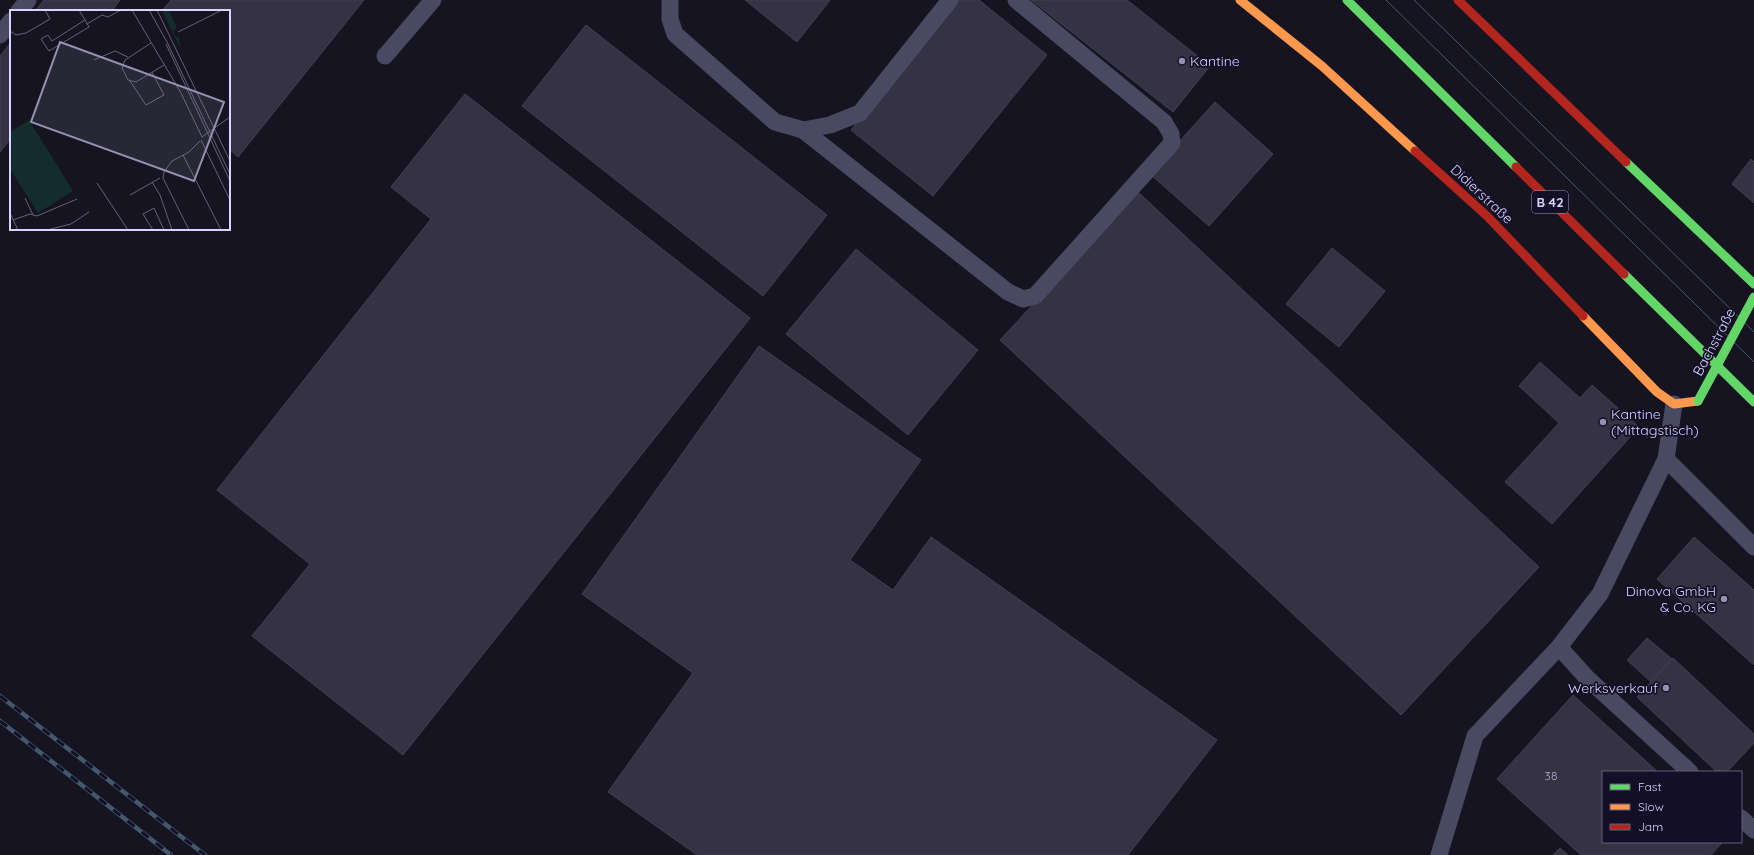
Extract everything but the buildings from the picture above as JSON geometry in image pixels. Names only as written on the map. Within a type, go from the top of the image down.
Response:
[{"type":"main road","name":"Didierstraße","points":[[1240,0],[1322,66],[1487,216],[1657,392],[1674,404]]},
{"type":"main road","name":"B 42","points":[[1347,0],[1754,402]]},
{"type":"main road","points":[[1458,0],[1524,65],[1754,284]]},
{"type":"main road","name":"Bachstraße","points":[[1674,404],[1698,401],[1754,297]]},
{"type":"lane","points":[[20,10],[28,0]]},
{"type":"lane","points":[[385,56],[433,0]]},
{"type":"lane","points":[[670,0],[670,19],[675,34],[775,122],[803,130],[1008,292],[1023,299],[1035,296],[1172,143],[1170,134],[1164,122],[1016,0]]},
{"type":"lane","points":[[803,130],[830,126],[860,113],[950,0]]},
{"type":"lane","points":[[0,35],[10,22]]},
{"type":"lane","points":[[1439,855],[1474,736],[1559,647],[1600,594],[1666,459],[1674,404]]},
{"type":"lane","points":[[1666,459],[1754,547]]},
{"type":"lane","points":[[1559,647],[1587,678],[1689,771]]},
{"type":"lane","points":[[1742,819],[1754,830]]},
{"type":"tram line","points":[[1386,0],[1754,362]]},
{"type":"tram line","points":[[1414,0],[1754,332]]},
{"type":"railway","points":[[0,696],[205,855]]},
{"type":"railway","points":[[0,721],[171,855]]},
{"type":"traffic: fast","points":[[1347,0],[1516,167]]},
{"type":"traffic: fast","points":[[1626,162],[1754,284]]},
{"type":"traffic: fast","points":[[1624,274],[1754,402]]},
{"type":"traffic: fast","points":[[1698,401],[1754,297]]},
{"type":"traffic: slow","points":[[1240,0],[1322,66],[1415,151]]},
{"type":"traffic: slow","points":[[1583,316],[1657,392],[1674,404],[1698,401]]},
{"type":"traffic: jam","points":[[1458,0],[1626,162]]},
{"type":"traffic: jam","points":[[1415,151],[1487,216],[1583,316]]},
{"type":"traffic: jam","points":[[1516,167],[1624,274]]},
{"type":"place","name":"Kantine","points":[[1182,61]]},
{"type":"place","name":"Kantine (Mittagstisch)","points":[[1603,422]]},
{"type":"place","name":"Dinova GmbH & Co. KG","points":[[1724,599]]},
{"type":"place","name":"Werksverkauf","points":[[1666,688]]}]
